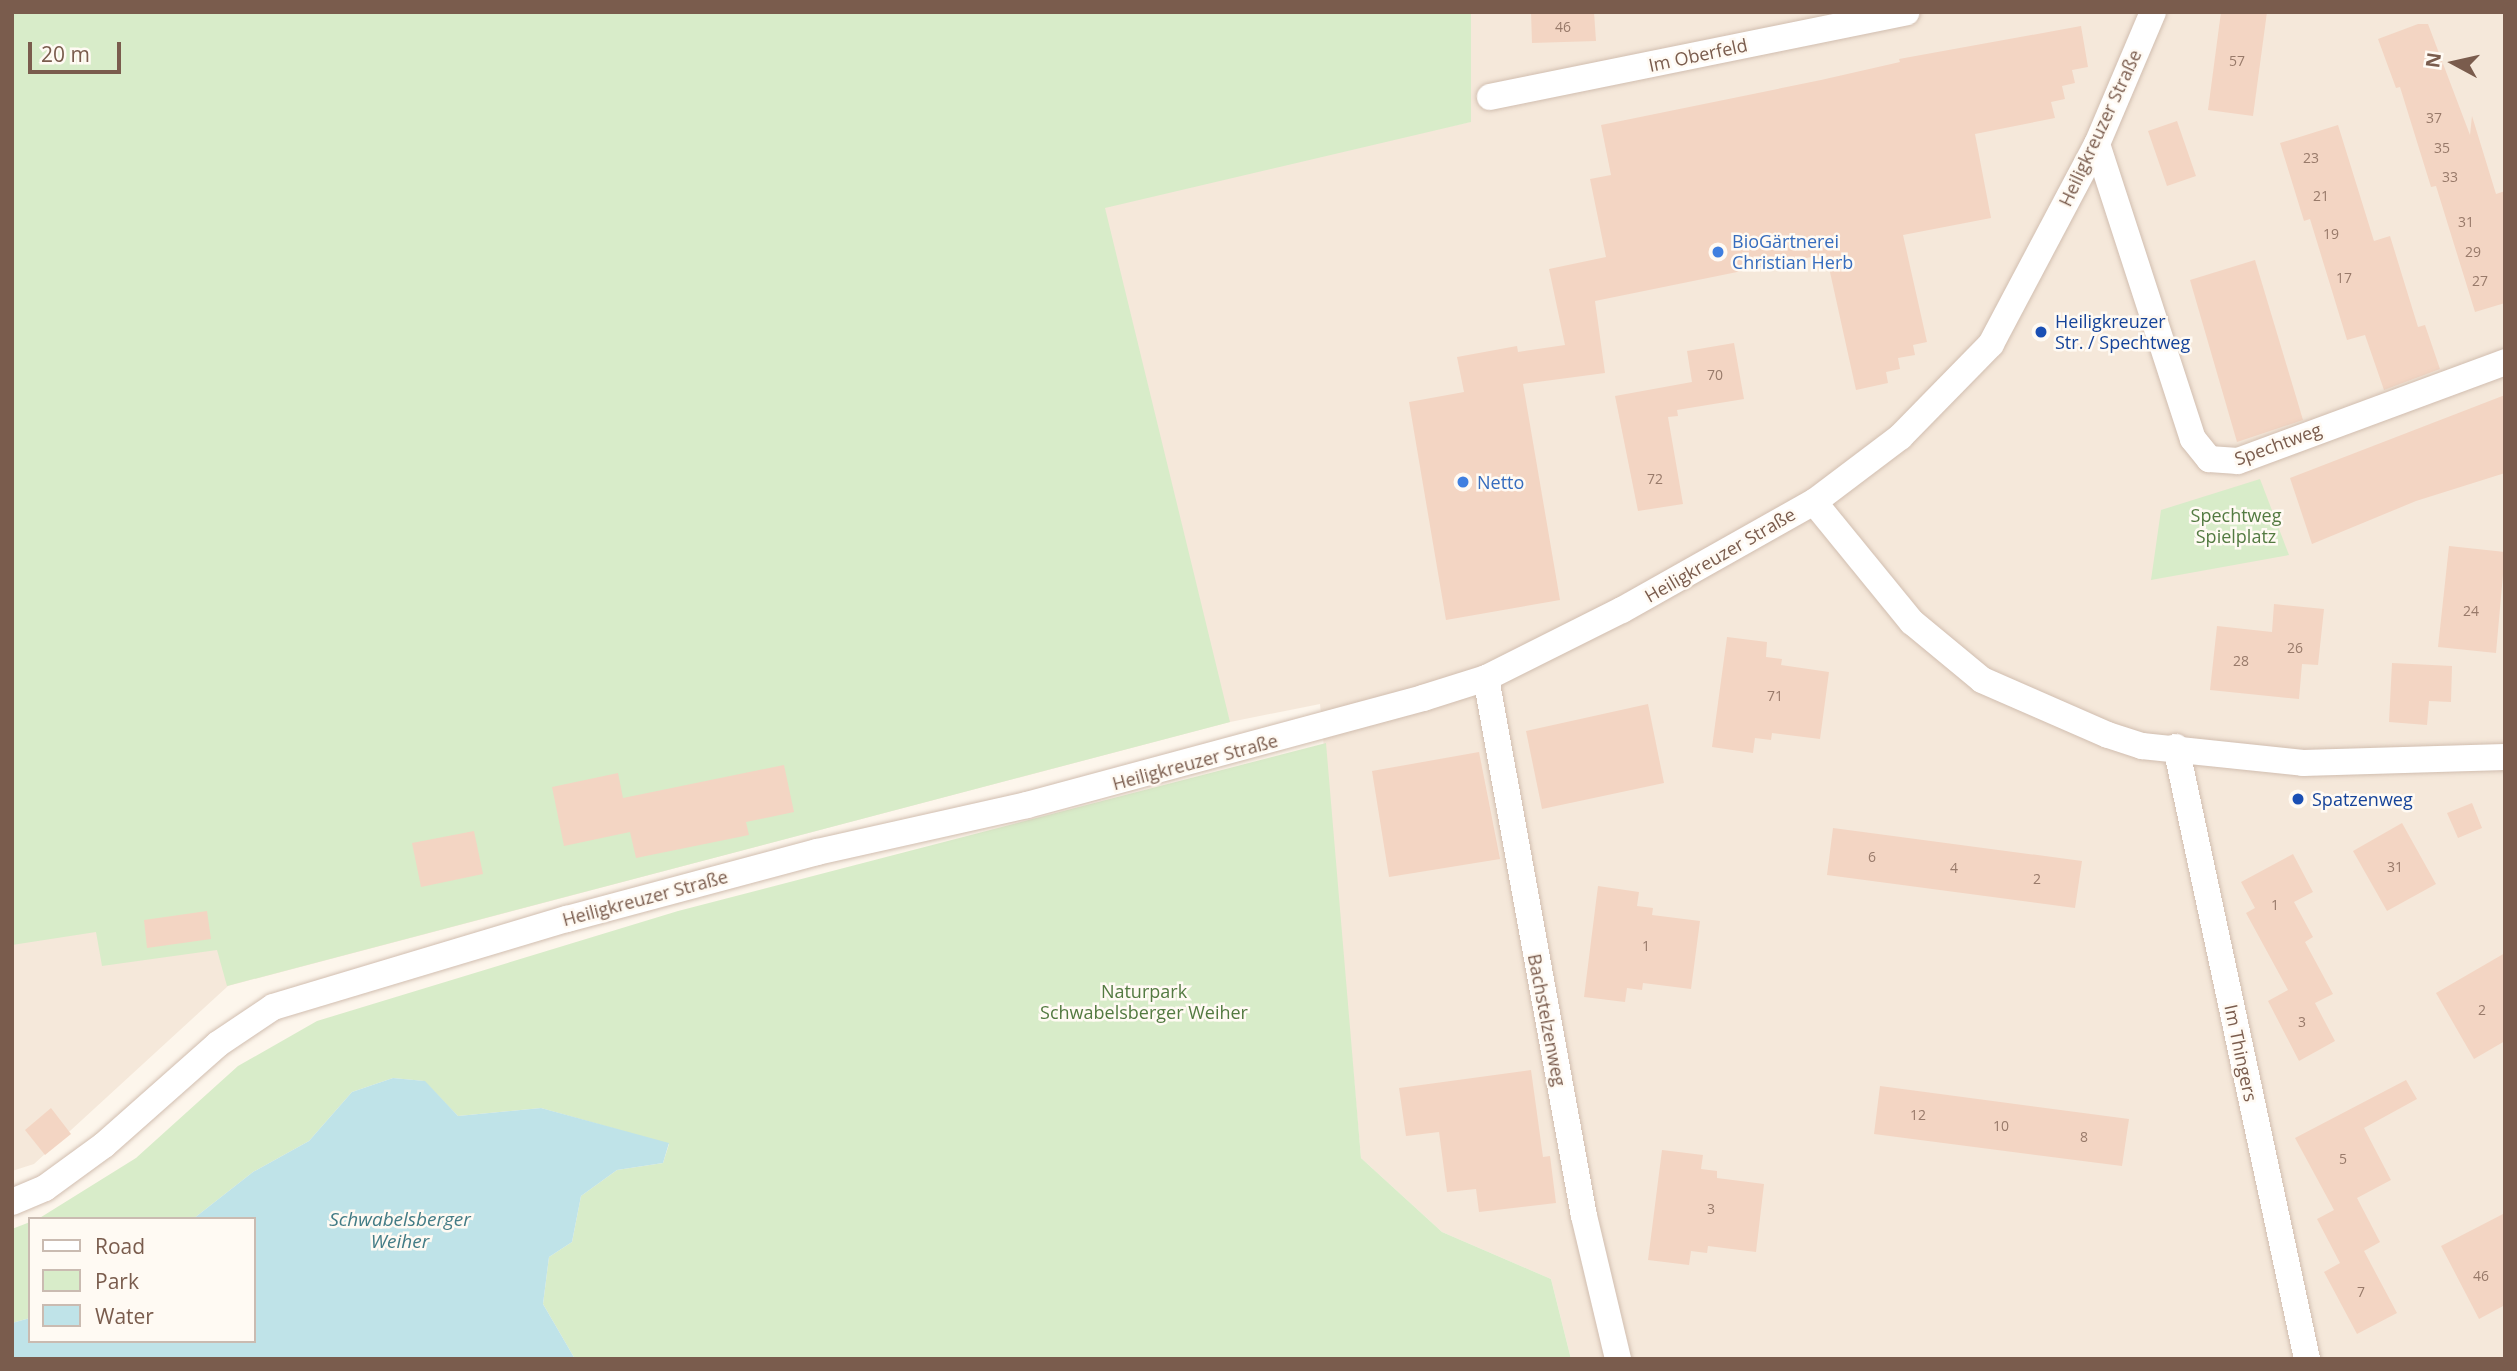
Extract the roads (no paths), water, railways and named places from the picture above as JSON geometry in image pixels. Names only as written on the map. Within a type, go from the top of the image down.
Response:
[{"type":"street","name":"Im Oberfeld","points":[[1490,97],[1906,12]]},
{"type":"street","name":"Heiligkreuzer Straße","points":[[12,1202],[45,1188],[104,1144],[218,1044],[272,1007],[567,919],[817,852],[1027,805],[1252,747],[1486,678],[1622,610],[1814,502],[1900,437],[1990,344],[2097,144],[2142,16]]},
{"type":"street","name":"Spechtweg","points":[[2097,144],[2193,439],[2209,458],[2238,461],[2505,362]]},
{"type":"street","points":[[1814,502],[1912,622],[1982,680],[2108,735],[2142,746],[2176,747],[2303,763],[2505,757]]},
{"type":"street","name":"Bachstelzenweg","points":[[1486,678],[1584,1216],[1618,1359]]},
{"type":"street","name":"Im Thingers","points":[[2176,747],[2308,1359]]},
{"type":"water","name":"Schwabelsberger Weiher","points":[[393,1078],[425,1081],[458,1116],[541,1108],[669,1143],[663,1163],[617,1170],[581,1196],[572,1242],[549,1257],[543,1304],[575,1359],[12,1359],[12,1323],[28,1319],[28,1343],[256,1343],[256,1217],[196,1217],[253,1172],[309,1141],[352,1092]]},
{"type":"place","name":"BioGärtnerei Christian Herb","points":[[1718,252]]},
{"type":"place","name":"Heiligkreuzer Str. / Spechtweg","points":[[2041,332]]},
{"type":"place","name":"Netto","points":[[1463,482]]},
{"type":"place","name":"Spatzenweg","points":[[2298,799]]},
{"type":"park label","name":"Spechtweg Spielplatz","points":[[2236,526]]},
{"type":"park label","name":"Naturpark Schwabelsberger Weiher","points":[[1144,1002]]}]
